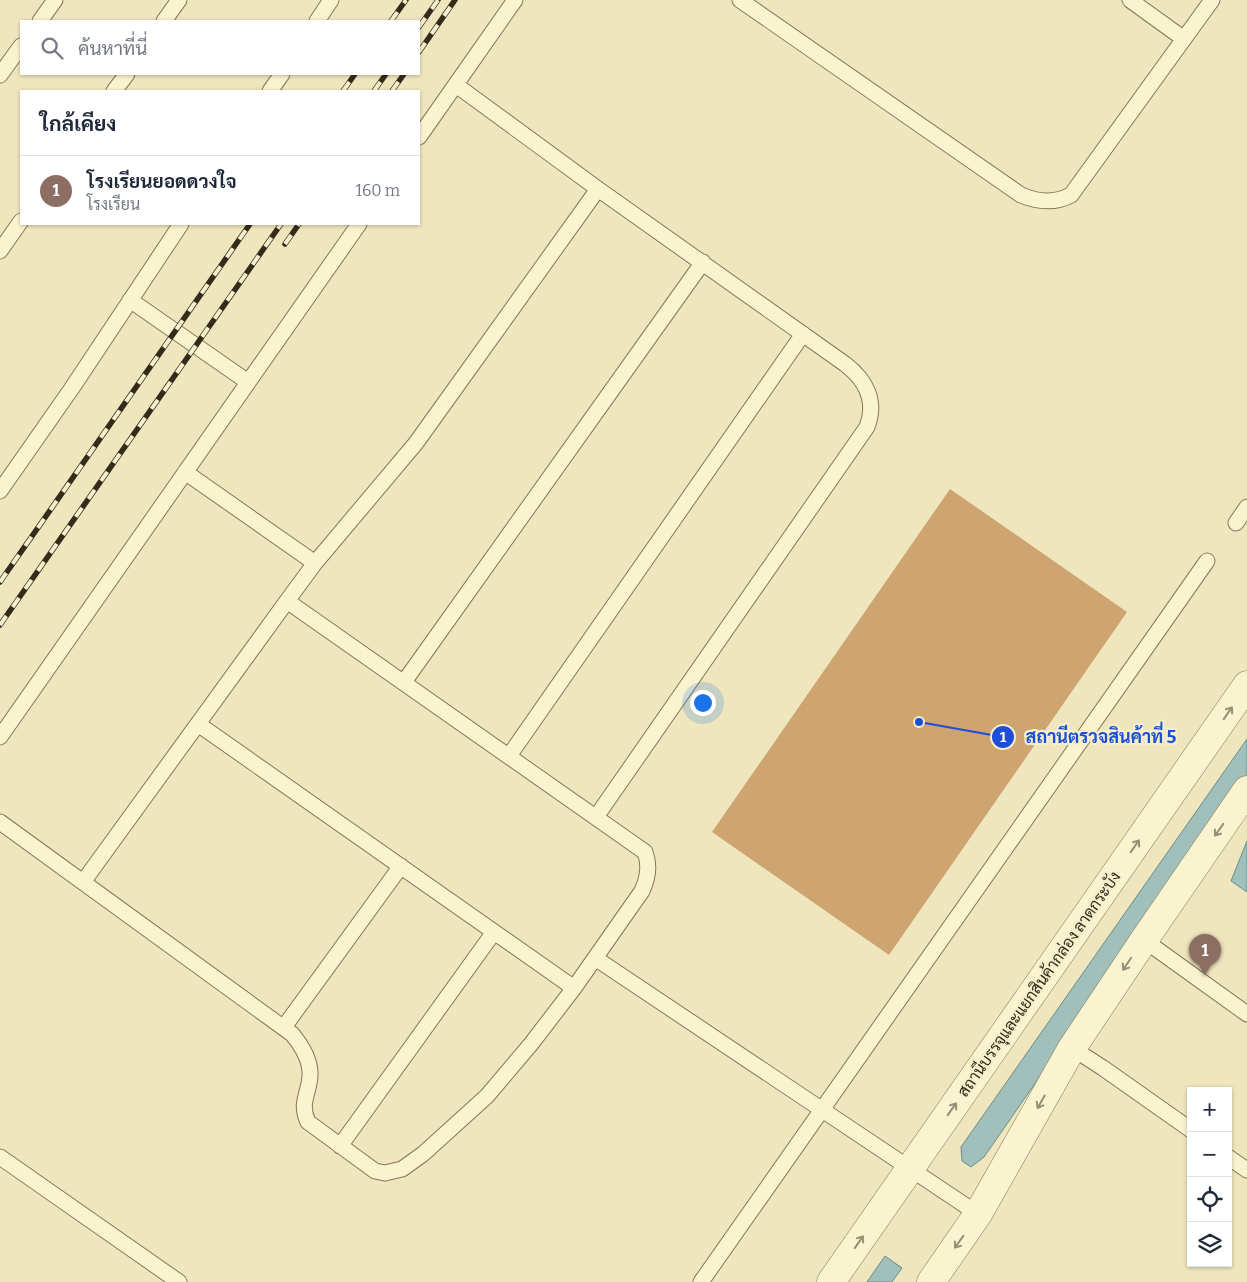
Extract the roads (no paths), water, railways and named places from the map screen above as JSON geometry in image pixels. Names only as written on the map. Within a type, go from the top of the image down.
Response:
[{"type":"street","name":"สถานีบรรจุและแยกสินค้ากล่อง ลาดกระบัง","points":[[831,1282],[1247,686]]},
{"type":"street","points":[[931,1282],[978,1214],[1072,1048],[1247,790]]},
{"type":"lane","points":[[41,20],[56,0]]},
{"type":"lane","points":[[165,20],[179,0]]},
{"type":"lane","points":[[318,20],[331,0]]},
{"type":"lane","points":[[420,137],[515,0]]},
{"type":"lane","points":[[740,0],[1021,195],[1039,201],[1059,200],[1072,195],[1212,0]]},
{"type":"lane","points":[[1130,0],[1184,39]]},
{"type":"lane","points":[[0,75],[20,47]]},
{"type":"lane","points":[[115,90],[125,75]]},
{"type":"lane","points":[[271,90],[281,75]]},
{"type":"lane","points":[[456,85],[598,189],[852,369],[864,384],[872,401],[870,420],[867,427],[596,817]]},
{"type":"lane","points":[[84,882],[314,563],[416,443],[598,189]]},
{"type":"lane","points":[[0,251],[20,222]]},
{"type":"lane","points":[[0,491],[181,225]]},
{"type":"lane","points":[[0,737],[357,225]]},
{"type":"lane","points":[[404,682],[703,262]]},
{"type":"lane","points":[[130,300],[248,382]]},
{"type":"lane","points":[[509,756],[803,334]]},
{"type":"lane","points":[[185,472],[314,563]]},
{"type":"lane","points":[[1236,523],[1247,507]]},
{"type":"lane","points":[[701,1282],[1207,560]]},
{"type":"lane","points":[[0,822],[284,1027],[300,1043],[310,1064],[310,1077],[304,1107],[308,1122],[375,1172],[385,1173],[402,1169],[423,1154],[487,1096],[574,988],[639,897],[647,879],[648,868],[645,852],[287,601]]},
{"type":"lane","points":[[198,724],[574,988]]},
{"type":"lane","points":[[284,1027],[401,866]]},
{"type":"lane","points":[[340,1146],[494,932]]},
{"type":"lane","points":[[1144,940],[1247,1014]]},
{"type":"lane","points":[[595,958],[978,1214]]},
{"type":"lane","points":[[1072,1048],[1187,1127]]},
{"type":"lane","points":[[0,1157],[179,1282]]},
{"type":"lane","points":[[1232,1160],[1247,1170]]},
{"type":"water","points":[[1247,739],[1247,778],[984,1157],[971,1167],[962,1161],[961,1147]]},
{"type":"water","points":[[1247,841],[1247,892],[1231,881]]},
{"type":"water","points":[[885,1256],[902,1268],[892,1282],[867,1282]]},
{"type":"railway","points":[[392,20],[406,0]]},
{"type":"railway","points":[[420,26],[438,0]]},
{"type":"railway","points":[[420,51],[455,0]]},
{"type":"railway","points":[[344,90],[354,75]]},
{"type":"railway","points":[[375,90],[385,75]]},
{"type":"railway","points":[[393,90],[403,75]]},
{"type":"railway","points":[[0,582],[249,225]]},
{"type":"railway","points":[[0,625],[280,225]]},
{"type":"railway","points":[[285,244],[298,225]]},
{"type":"place","name":"สถานีตรวจสินค้าที่ 5","points":[[919,722]]},
{"type":"place","name":"โรงเรียนยอดดวงใจ","points":[[1205,975]]}]
